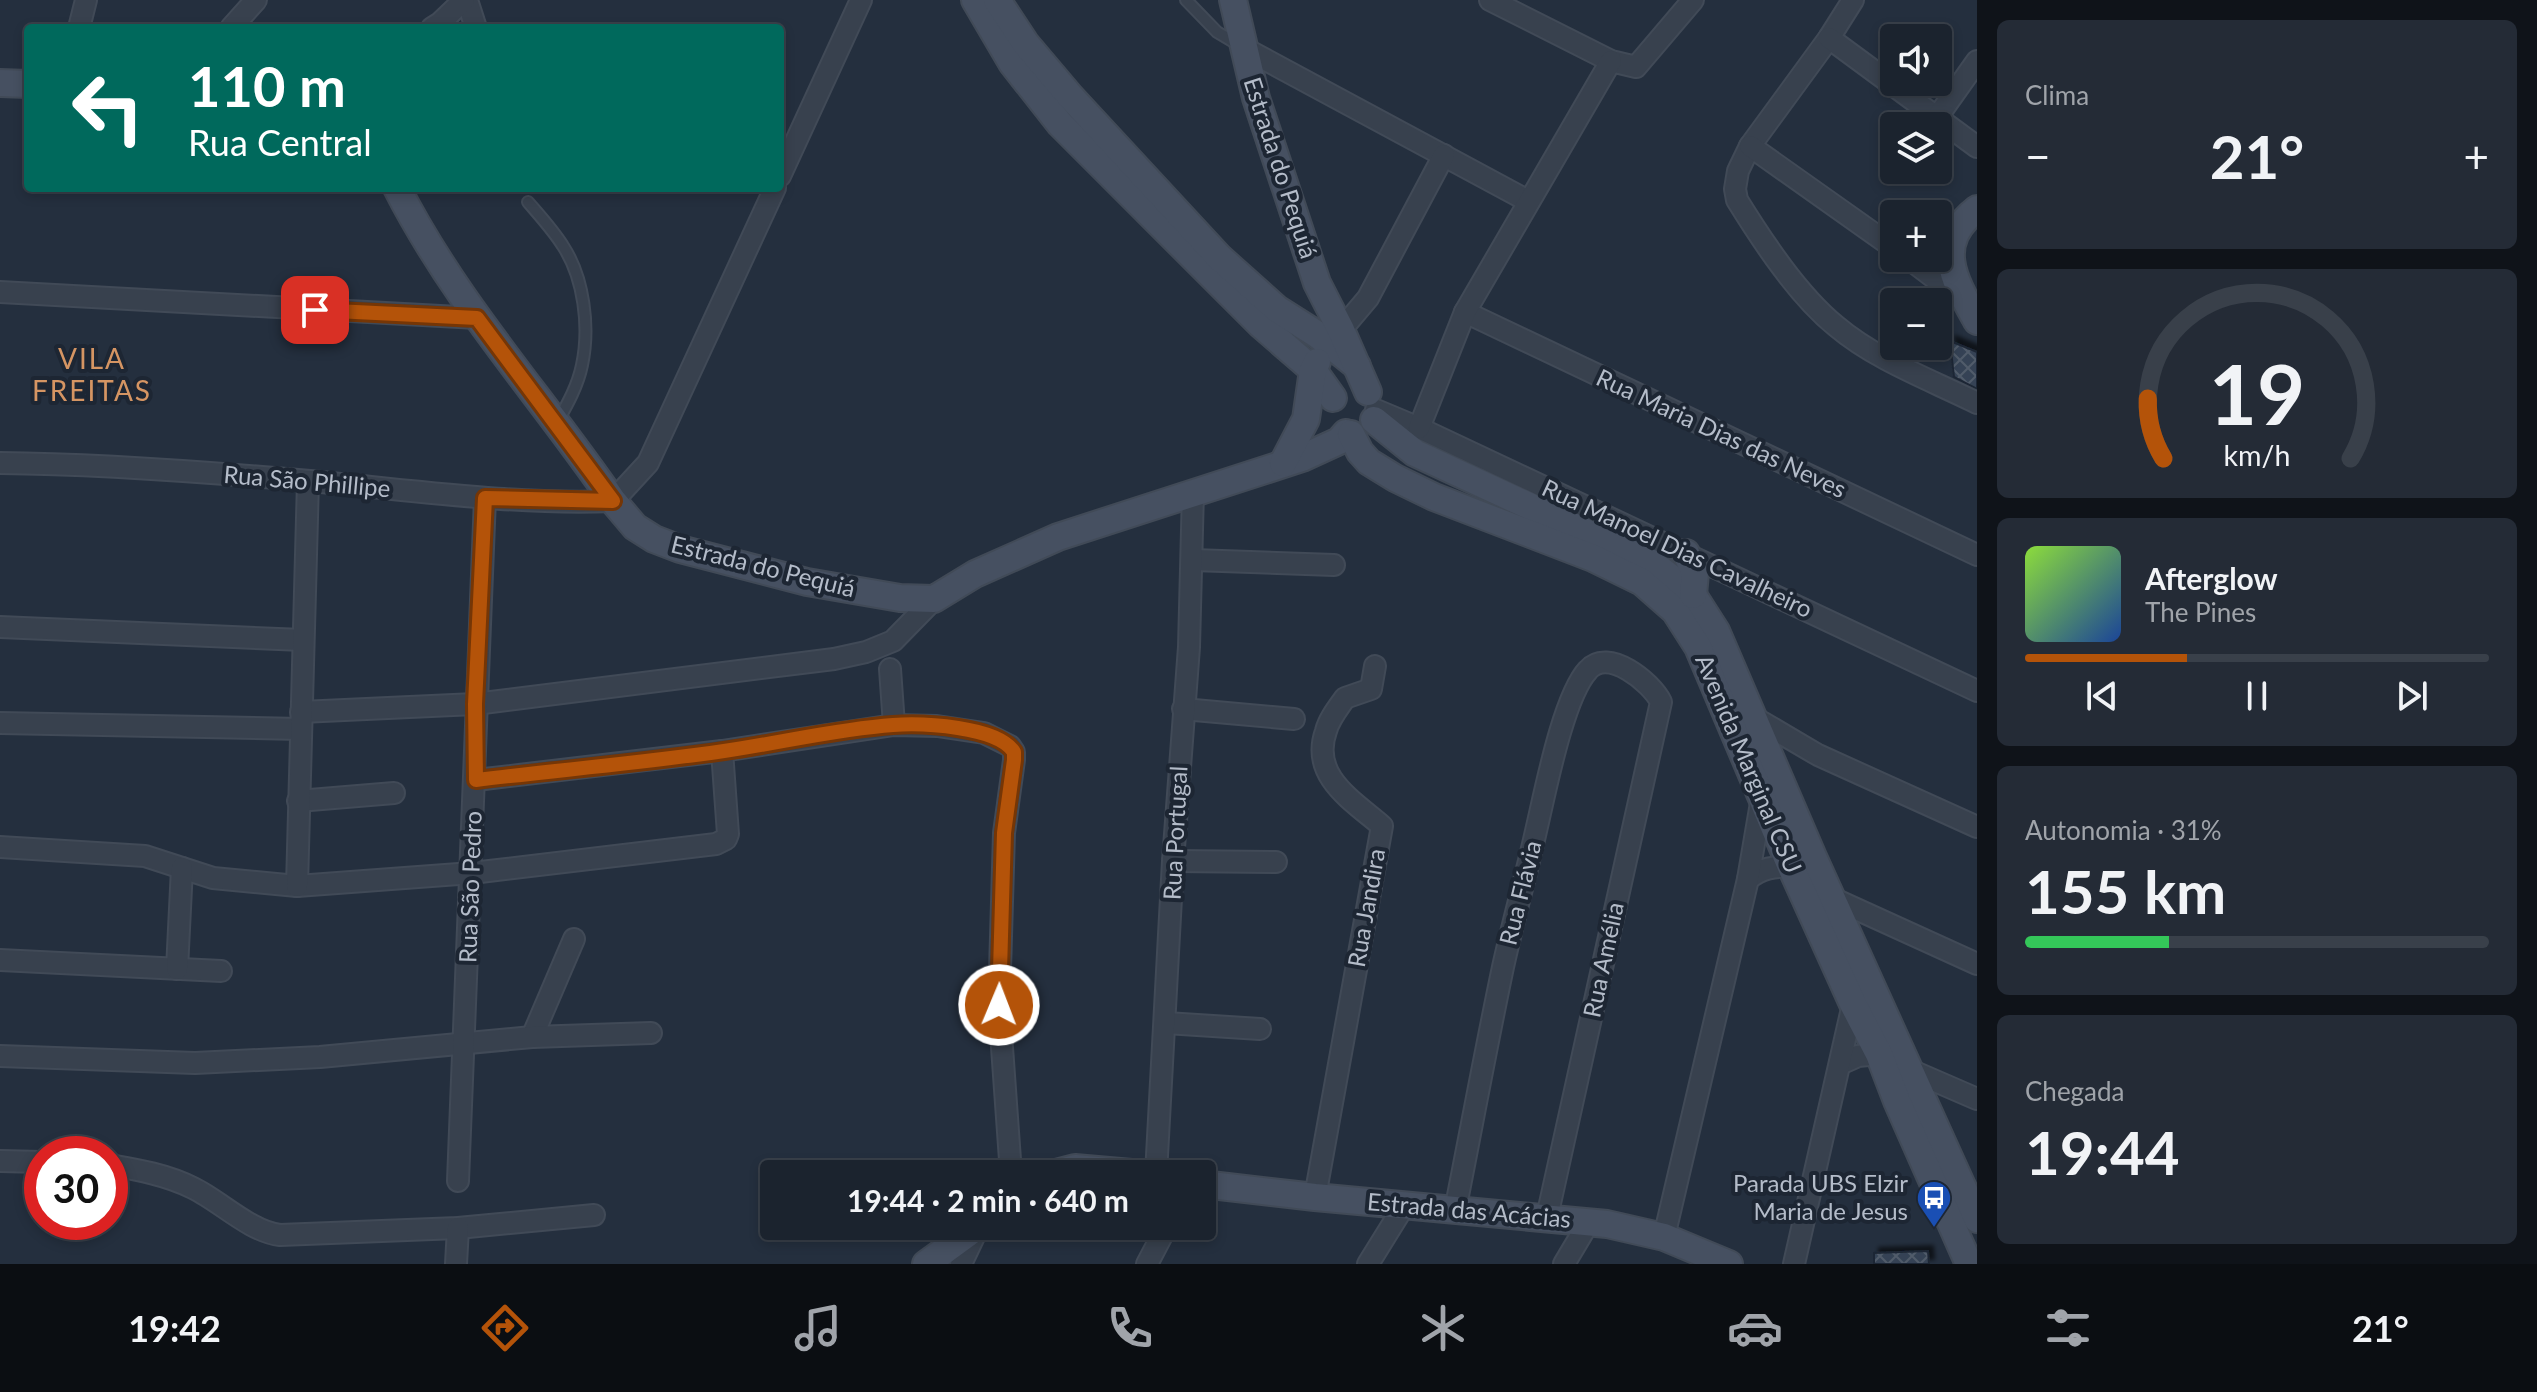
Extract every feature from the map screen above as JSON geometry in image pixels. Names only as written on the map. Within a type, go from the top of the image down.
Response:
[{"type":"main road","points":[[934,599],[975,574],[1058,537],[1328,447],[1349,434],[1369,428],[1373,408],[1357,366],[1335,337],[1277,309],[1060,124],[1012,63],[975,0]]},
{"type":"main road","points":[[997,0],[1026,44],[1156,204],[1261,325],[1313,370],[1332,400],[1330,418],[1333,425],[1349,434]]},
{"type":"main road","name":"Estrada do Pequiá","points":[[1233,0],[1260,111],[1335,337]]},
{"type":"main road","points":[[0,83],[24,84]]},
{"type":"main road","name":"Estrada do Pequiá","points":[[399,192],[418,230],[477,318],[635,527],[654,539],[680,549],[807,582],[900,598],[934,599]]},
{"type":"main road","points":[[1972,311],[1953,269],[1949,250],[1956,230],[1977,209]]},
{"type":"main road","points":[[1277,309],[1298,304],[1317,283]]},
{"type":"main road","points":[[1306,419],[1313,370],[1335,337]]},
{"type":"main road","points":[[1283,463],[1306,419],[1322,403],[1332,400],[1348,387],[1359,388],[1373,408]]},
{"type":"main road","name":"Avenida Marginal CSU","points":[[1373,408],[1415,453],[1652,563],[1693,595],[1716,631],[1755,718],[1762,797],[1791,867],[1837,938],[1910,1070],[1977,1219]]},
{"type":"main road","name":"Avenida Marginal CSU","points":[[1349,434],[1369,462],[1395,478],[1434,497],[1593,558],[1642,582],[1675,611],[1689,630],[1832,898],[1837,938],[1853,1004],[1879,1054],[1969,1264]]},
{"type":"main road","points":[[1686,553],[1695,573],[1693,595]]},
{"type":"main road","name":"Estrada das Acácias","points":[[1216,1186],[1589,1222],[1664,1237],[1729,1264]]},
{"type":"main road","points":[[926,1264],[959,1240]]},
{"type":"street","points":[[80,24],[86,0]]},
{"type":"street","points":[[235,24],[256,0]]},
{"type":"street","points":[[438,24],[465,0],[474,24]]},
{"type":"street","points":[[784,167],[861,0]]},
{"type":"street","points":[[1490,0],[1611,61],[1636,67],[1693,0]]},
{"type":"street","points":[[1853,0],[1750,146],[1738,171],[1737,200],[1778,259],[1835,326],[1868,348],[1977,403]]},
{"type":"street","points":[[1829,38],[1932,112]]},
{"type":"street","points":[[1242,47],[1528,201]]},
{"type":"street","points":[[1419,428],[1465,312],[1611,61]]},
{"type":"street","points":[[1941,112],[1977,61]]},
{"type":"street","points":[[1952,127],[1977,147]]},
{"type":"street","points":[[1750,146],[1880,238]]},
{"type":"street","points":[[1335,337],[1368,298],[1444,155]]},
{"type":"street","points":[[613,501],[648,463],[773,192]]},
{"type":"street","points":[[1925,272],[1972,311]]},
{"type":"street","points":[[0,292],[477,318]]},
{"type":"street","name":"Rua Maria Dias das Neves","points":[[1465,312],[1977,555]]},
{"type":"street","name":"Rua Manoel Dias Cavalheiro","points":[[1373,408],[1977,691]]},
{"type":"street","name":"Rua São Phillipe","points":[[0,463],[308,481],[485,498],[613,501]]},
{"type":"street","points":[[297,886],[308,481]]},
{"type":"street","name":"Rua Portugal","points":[[1157,1160],[1193,560],[1193,491]]},
{"type":"street","name":"Rua São Pedro","points":[[458,1181],[485,498]]},
{"type":"street","points":[[1193,560],[1334,565]]},
{"type":"street","points":[[0,723],[301,721],[475,704],[834,659],[866,652],[893,641],[934,599]]},
{"type":"street","points":[[0,627],[303,640]]},
{"type":"street","name":"Rua Flávia","points":[[1455,1211],[1504,964],[1548,780],[1573,694],[1589,668],[1599,664],[1631,670],[1657,694],[1661,702]]},
{"type":"street","name":"Rua Jandira","points":[[1315,1197],[1382,826],[1326,774],[1321,752],[1326,730],[1345,698],[1371,689],[1375,666]]},
{"type":"street","points":[[890,669],[894,725]]},
{"type":"street","name":"Rua Amélia","points":[[1547,1217],[1661,702]]},
{"type":"street","points":[[1183,709],[1294,719]]},
{"type":"street","points":[[1755,718],[1818,755],[1977,827]]},
{"type":"street","points":[[476,780],[722,751],[894,725],[937,726],[984,733],[1001,740],[1014,752],[1004,833],[999,1005],[1010,1160]]},
{"type":"street","points":[[0,847],[145,856],[213,878],[297,886],[472,873],[722,842],[728,834],[722,751]]},
{"type":"street","points":[[1761,763],[1794,753],[1818,755]]},
{"type":"street","points":[[298,801],[394,793]]},
{"type":"street","points":[[1664,1237],[1748,879],[1762,797]]},
{"type":"street","points":[[1173,861],[1276,862]]},
{"type":"street","points":[[1748,879],[1769,867],[1791,867]]},
{"type":"street","points":[[177,969],[182,868]]},
{"type":"street","points":[[1832,898],[1977,964]]},
{"type":"street","points":[[532,1037],[574,939]]},
{"type":"street","points":[[0,960],[221,971]]},
{"type":"street","points":[[1794,1264],[1853,1004]]},
{"type":"street","points":[[1166,1023],[1260,1029]]},
{"type":"street","points":[[0,1056],[195,1063],[320,1057],[532,1037],[651,1033]]},
{"type":"street","points":[[1840,1064],[1858,1056],[1879,1054],[1977,1099]]},
{"type":"street","points":[[0,1161],[24,1162]]},
{"type":"street","points":[[128,1168],[144,1170],[193,1188],[273,1234],[458,1228],[594,1215]]},
{"type":"street","points":[[1368,1264],[1404,1206]]},
{"type":"street","points":[[1564,1264],[1589,1222]]},
{"type":"street","points":[[456,1264],[458,1228]]},
{"type":"street","points":[[961,1264],[972,1240]]},
{"type":"street","points":[[1147,1264],[1160,1240]]},
{"type":"lane","points":[[1186,0],[1217,32],[1242,47]]},
{"type":"lane","points":[[528,202],[564,247],[581,289],[585,333],[582,365],[573,394],[557,423]]},
{"type":"building","points":[[1952,342],[1977,352],[1977,389],[1954,377]]},
{"type":"building","points":[[1928,1251],[1929,1264],[1874,1264],[1874,1253]]},
{"type":"place","name":"Parada UBS Elzir Maria de Jesus","points":[[1934,1229]]},
{"type":"district","name":"VILA FREITAS","points":[[92,375]]},
{"type":"route","points":[[315,310],[477,318],[613,501],[485,498],[475,704],[476,780],[722,751],[894,725],[937,726],[984,733],[1001,740],[1014,752],[1014,760],[1004,833],[999,1005]]}]
